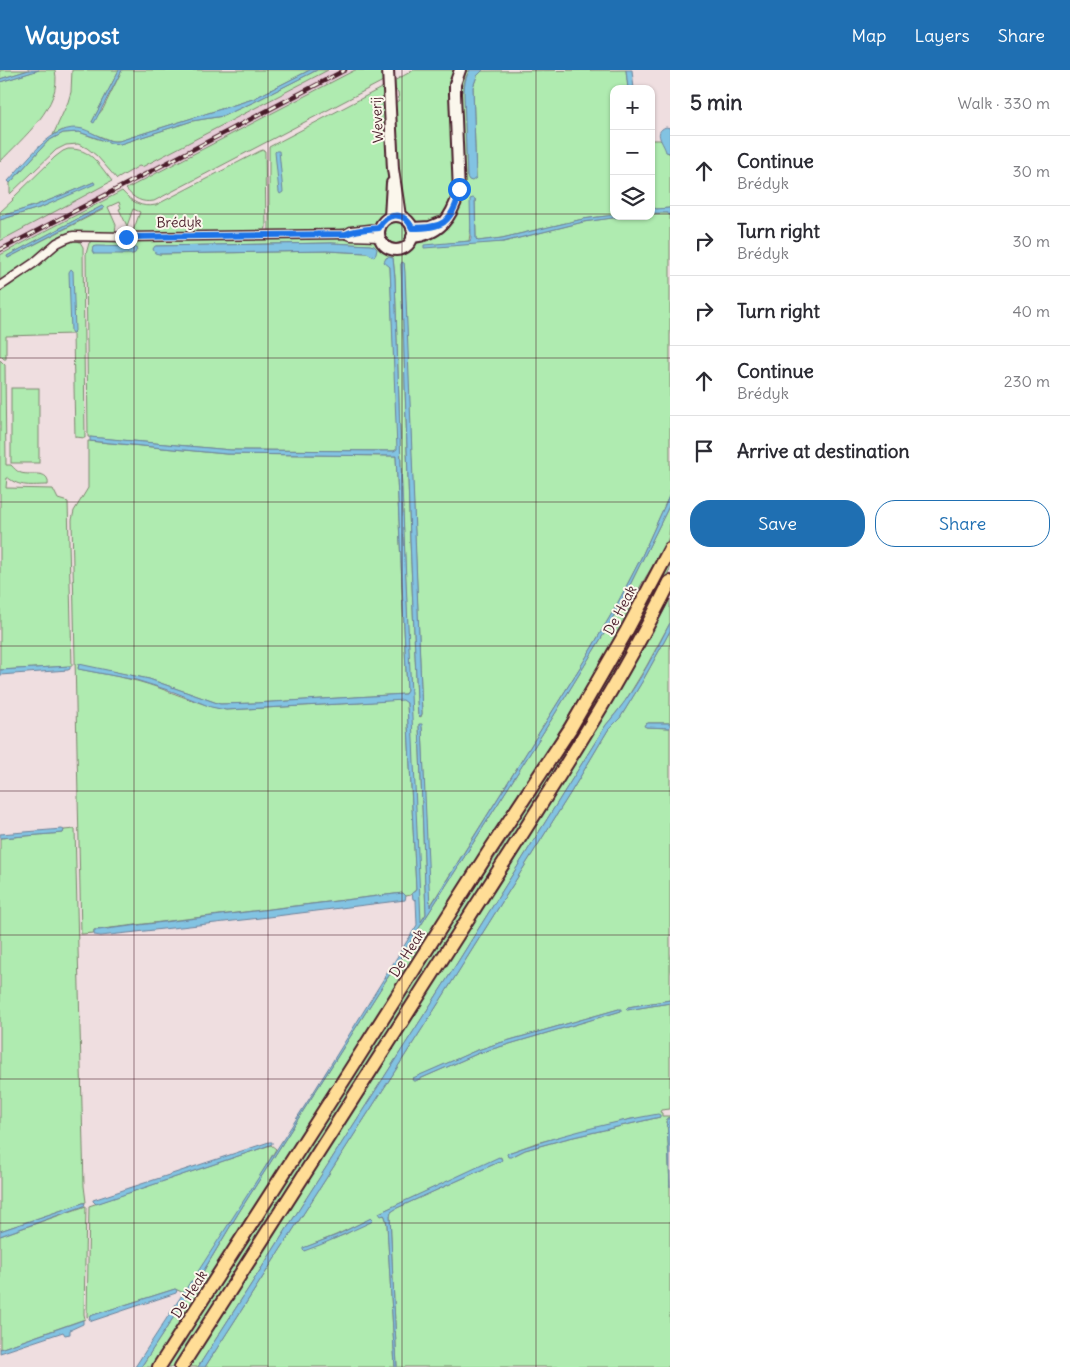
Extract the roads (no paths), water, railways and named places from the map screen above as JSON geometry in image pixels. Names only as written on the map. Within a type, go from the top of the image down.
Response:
[{"type":"highway","name":"De Heak","points":[[160,1367],[488,853],[570,729],[626,632],[670,549]]},
{"type":"highway","points":[[181,1367],[581,740],[638,642],[670,582]]},
{"type":"street","name":"Weverij","points":[[388,70],[395,216]]},
{"type":"street","points":[[412,233],[422,236],[439,228],[456,204],[459,193],[455,84],[460,70]]},
{"type":"street","points":[[395,216],[408,221],[412,233],[407,246],[397,250],[386,247],[382,243],[379,233],[383,221],[395,216]]},
{"type":"street","name":"Brédyk","points":[[0,286],[34,263],[57,243],[73,236],[143,237],[346,234],[351,231],[360,230],[379,233]]},
{"type":"water","points":[[29,70],[39,70],[0,82],[0,79]]},
{"type":"water","points":[[119,70],[122,70],[94,123],[92,122]]},
{"type":"water","points":[[310,70],[317,70],[223,116],[192,121],[120,144],[111,143],[79,132],[63,133],[48,141],[10,183],[8,181],[41,145],[61,131],[72,128],[83,129],[106,139],[119,141],[253,99]]},
{"type":"water","points":[[470,70],[483,70],[477,76],[473,87],[476,178],[472,181],[467,177],[464,95],[465,82]]},
{"type":"water","points":[[626,70],[632,70],[634,85],[628,85]]},
{"type":"water","points":[[670,128],[670,153],[666,152],[659,135],[662,129]]},
{"type":"water","points":[[279,151],[283,192],[280,194],[275,152]]},
{"type":"water","points":[[94,182],[95,184],[42,207],[0,220],[0,216],[36,205]]},
{"type":"water","points":[[470,199],[475,199],[476,239],[478,241],[502,238],[583,219],[610,216],[610,218],[583,222],[503,242],[424,248],[424,245],[470,241]]},
{"type":"water","points":[[102,206],[104,208],[8,258],[7,256]]},
{"type":"water","points":[[655,208],[670,208],[670,215],[667,213],[655,213]]},
{"type":"water","points":[[332,243],[370,245],[377,249],[374,257],[367,253],[327,251],[159,254],[155,253],[153,249],[155,246]]},
{"type":"water","points":[[93,247],[134,247],[137,249],[133,254],[94,254],[92,251]]},
{"type":"water","points":[[389,257],[393,258],[395,278],[401,466],[421,922],[426,914],[419,724],[422,724],[430,907],[584,661],[615,608],[641,558],[670,494],[670,504],[605,632],[198,1277],[197,1273],[313,1093],[417,925],[416,900],[413,899],[412,893],[416,889],[407,703],[403,700],[226,710],[211,707],[174,692],[136,680],[78,669],[79,664],[149,679],[220,704],[405,694],[407,691],[396,456],[226,454],[90,441],[90,437],[231,450],[394,451],[397,449],[390,267],[384,262]]},
{"type":"water","points":[[402,262],[404,263],[405,272],[422,714],[420,717],[418,715],[417,700],[410,540]]},
{"type":"water","points":[[71,269],[73,271],[75,331],[73,333],[71,332],[69,272]]},
{"type":"water","points":[[670,623],[670,631],[620,718],[608,730],[438,1004],[205,1367],[198,1367],[449,976],[606,725],[633,689]]},
{"type":"water","points":[[70,666],[68,670],[0,675],[0,670]]},
{"type":"water","points":[[648,723],[670,723],[670,728],[644,726]]},
{"type":"water","points":[[64,830],[63,833],[0,838],[0,834]]},
{"type":"water","points":[[403,893],[406,896],[405,900],[101,936],[94,935],[94,930]]},
{"type":"water","points":[[670,1000],[670,1003],[626,1009],[628,1007]]},
{"type":"water","points":[[619,1009],[621,1011],[479,1053],[415,1081],[412,1080],[475,1051]]},
{"type":"water","points":[[658,1114],[660,1117],[565,1139],[525,1150],[511,1157],[508,1157],[507,1154],[582,1130]]},
{"type":"water","points":[[667,1118],[670,1118],[670,1187]]},
{"type":"water","points":[[272,1142],[272,1144],[96,1204],[93,1201],[93,1200]]},
{"type":"water","points":[[499,1157],[502,1159],[501,1161],[391,1212],[397,1367],[395,1367],[387,1224],[385,1216],[381,1216],[379,1213]]},
{"type":"water","points":[[85,1203],[84,1206],[0,1236],[0,1231]]},
{"type":"water","points":[[371,1218],[373,1220],[371,1222],[303,1250],[303,1248],[337,1235]]},
{"type":"water","points":[[191,1281],[195,1281],[192,1289],[141,1367],[135,1367]]},
{"type":"water","points":[[175,1289],[177,1290],[176,1293],[92,1321],[89,1319],[90,1316]]},
{"type":"water","points":[[83,1320],[83,1324],[70,1330],[70,1334],[65,1335],[63,1332],[0,1353],[0,1349]]},
{"type":"railway","points":[[0,250],[345,70]]}]
